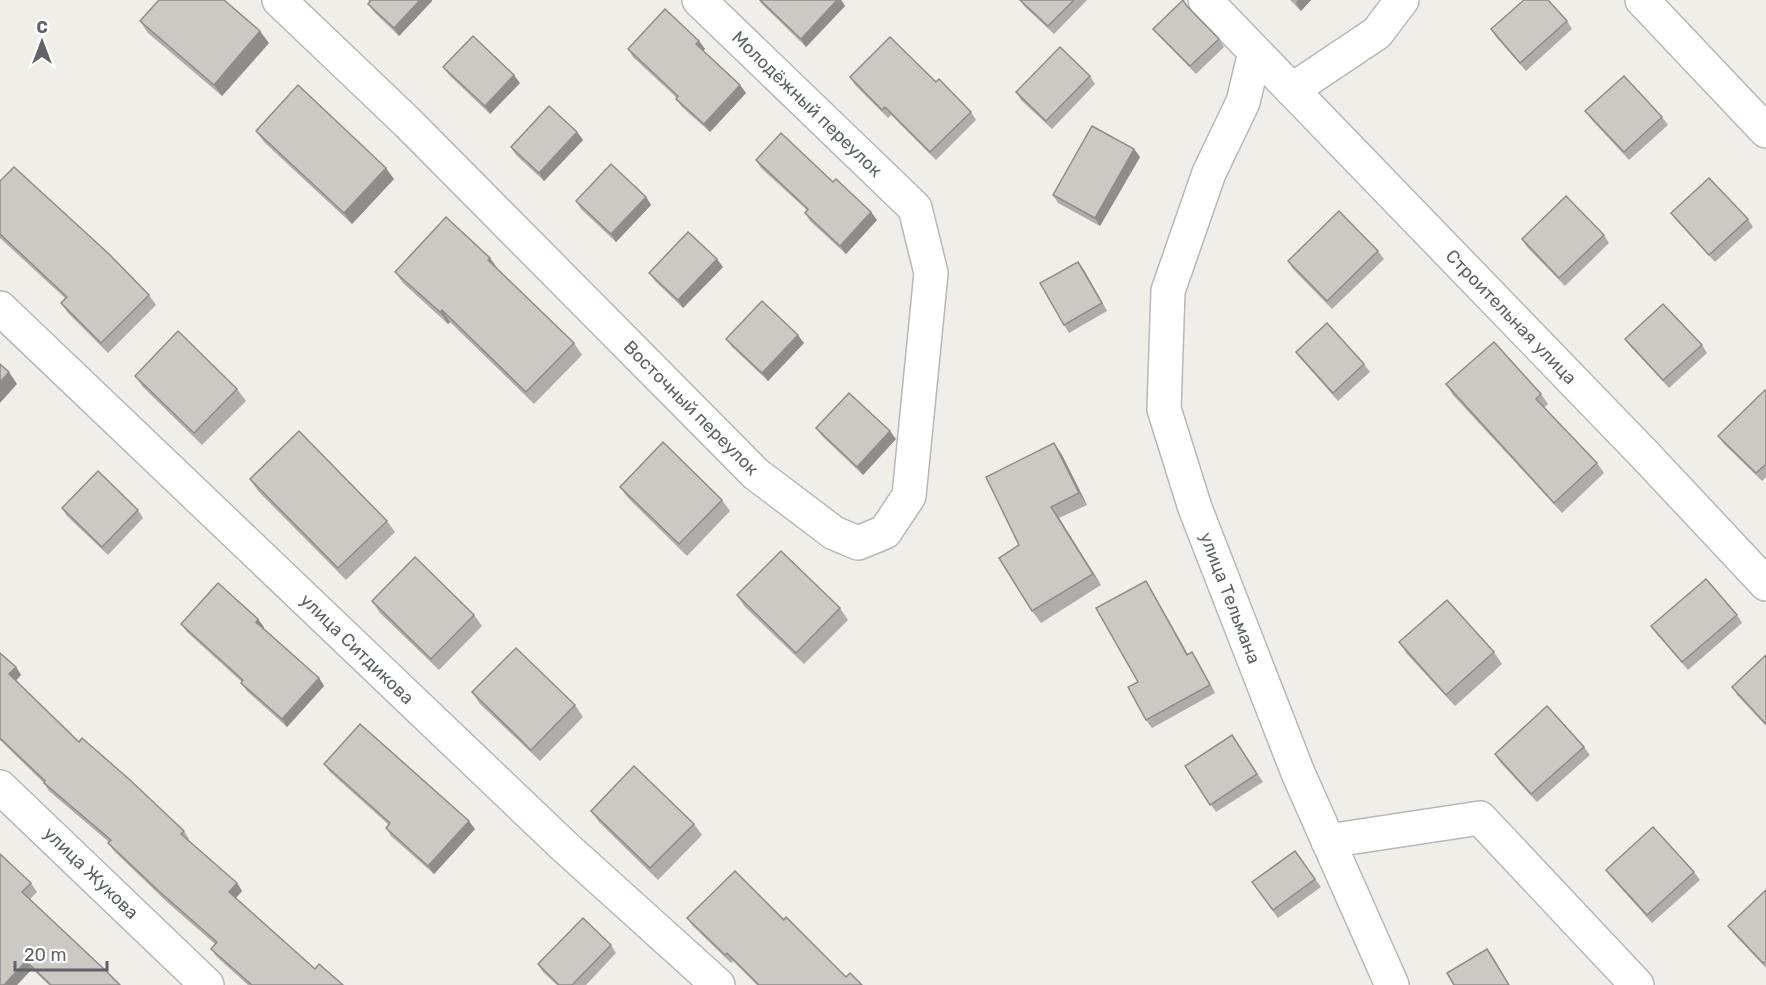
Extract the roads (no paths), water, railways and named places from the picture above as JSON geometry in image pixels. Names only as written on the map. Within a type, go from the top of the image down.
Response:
[{"type":"street","name":"Восточный переулок","points":[[279,0],[406,122],[756,474],[834,533],[858,543],[885,532],[909,496],[931,273],[915,208]]},
{"type":"street","name":"Молодёжный переулок","points":[[699,0],[915,208]]},
{"type":"street","points":[[1205,0],[1255,52]]},
{"type":"street","points":[[1292,90],[1377,33],[1401,0]]},
{"type":"street","points":[[1642,0],[1766,131]]},
{"type":"street","name":"Строительная улица","points":[[1255,52],[1766,584]]},
{"type":"street","name":"улица Тельмана","points":[[1255,52],[1243,102],[1209,173],[1168,291],[1164,409],[1200,519],[1298,773],[1392,985]]},
{"type":"street","name":"улица Ситдикова","points":[[0,308],[564,846],[718,985]]},
{"type":"street","name":"улица Жукова","points":[[0,787],[207,985]]},
{"type":"street","points":[[1328,841],[1480,818],[1637,985]]}]
